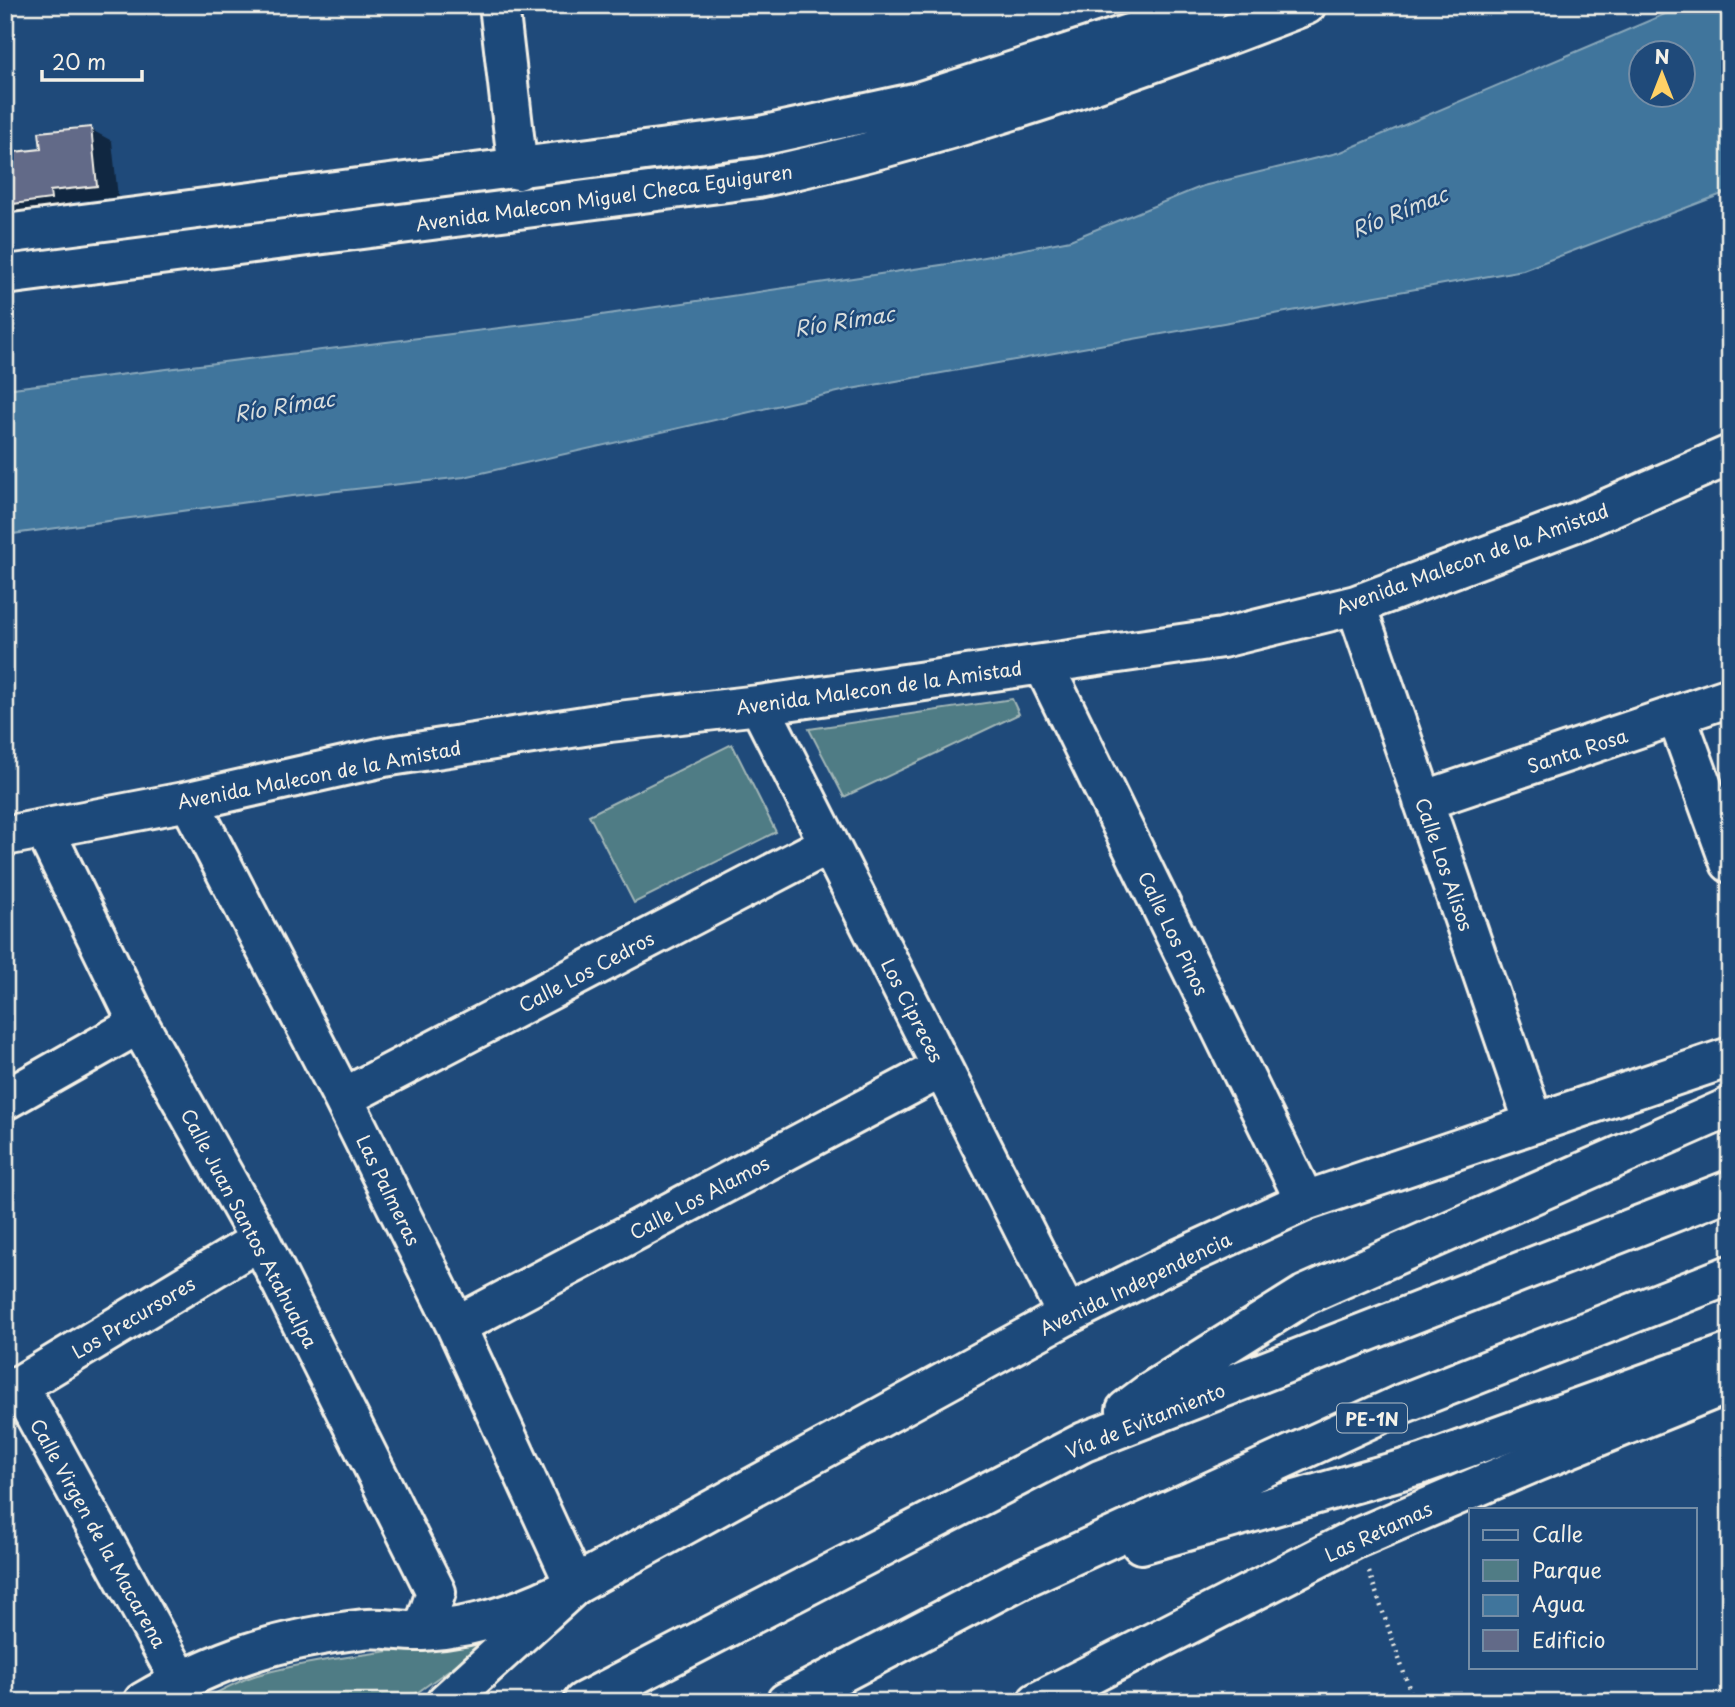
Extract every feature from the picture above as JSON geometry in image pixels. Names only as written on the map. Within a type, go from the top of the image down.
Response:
[{"type":"main road","points":[[499,5],[519,170]]},
{"type":"main road","name":"Avenida Malecon Miguel Checa Eguiguren","points":[[5,275],[758,178],[851,158],[951,130],[1207,5]]},
{"type":"main road","name":"Avenida Malecon Miguel Checa Eguiguren","points":[[5,234],[519,170],[760,136],[905,104],[1155,30],[1306,5]]},
{"type":"main road","name":"Avenida Malecon de la Amistad","points":[[5,835],[188,800],[384,757],[610,722],[759,705],[1222,638],[1356,605],[1581,520],[1730,455]]},
{"type":"main road","name":"Calle Los Alisos","points":[[1356,605],[1534,1122]]},
{"type":"main road","name":"Calle Los Pinos","points":[[1043,664],[1306,1201]]},
{"type":"main road","name":"Santa Rosa","points":[[1423,801],[1730,697]]},
{"type":"main road","name":"Los Cipreces","points":[[759,705],[1067,1315]]},
{"type":"main road","points":[[1677,717],[1730,863]]},
{"type":"main road","name":"Las Palmeras","points":[[188,800],[343,1098],[456,1326],[575,1585]]},
{"type":"main road","name":"Calle Juan Santos Atahualpa","points":[[44,829],[139,1024],[260,1240],[436,1592],[423,1631]]},
{"type":"main road","name":"Calle Los Cedros","points":[[343,1098],[830,845]]},
{"type":"main road","points":[[5,1100],[139,1024]]},
{"type":"main road","name":"Avenida Independencia","points":[[575,1585],[1067,1315],[1183,1257],[1306,1201],[1730,1057]]},
{"type":"main road","name":"Calle Los Alamos","points":[[456,1326],[943,1068]]},
{"type":"main road","points":[[1084,1442],[1150,1392],[1306,1294],[1730,1107]]},
{"type":"main road","name":"Vía de Evitamiento","points":[[583,1702],[1084,1442],[1730,1190]]},
{"type":"main road","name":"Los Precursores","points":[[12,1390],[260,1240]]},
{"type":"main road","name":"PE-1N","points":[[786,1702],[1021,1579],[1404,1403],[1730,1275]]},
{"type":"main road","points":[[1021,1579],[1422,1464],[1730,1353]]},
{"type":"main road","name":"Las Retamas","points":[[1037,1702],[1357,1538],[1730,1383]]},
{"type":"main road","name":"Calle Virgen de la Macarena","points":[[12,1390],[180,1680]]},
{"type":"main road","points":[[143,1702],[180,1680],[253,1649],[314,1636],[369,1629],[423,1631],[469,1625],[533,1608],[575,1585]]},
{"type":"main road","points":[[446,1702],[575,1585]]},
{"type":"path","points":[[1357,1538],[1414,1702]]},
{"type":"green space","points":[[1012,699],[1019,714],[844,797],[809,729]]},
{"type":"green space","points":[[732,744],[776,832],[634,903],[589,815]]},
{"type":"green space","points":[[502,1632],[404,1702],[198,1702],[257,1675],[287,1668]]},
{"type":"water","name":"Río Rímac","points":[[1686,5],[1730,5],[1730,191],[1523,270],[851,389],[464,477],[292,496],[5,535],[5,389],[581,318],[948,264],[1070,240],[1203,186],[1341,152]]},
{"type":"building","points":[[91,127],[97,186],[50,191],[51,199],[5,205],[5,153],[41,149],[39,132]]}]
